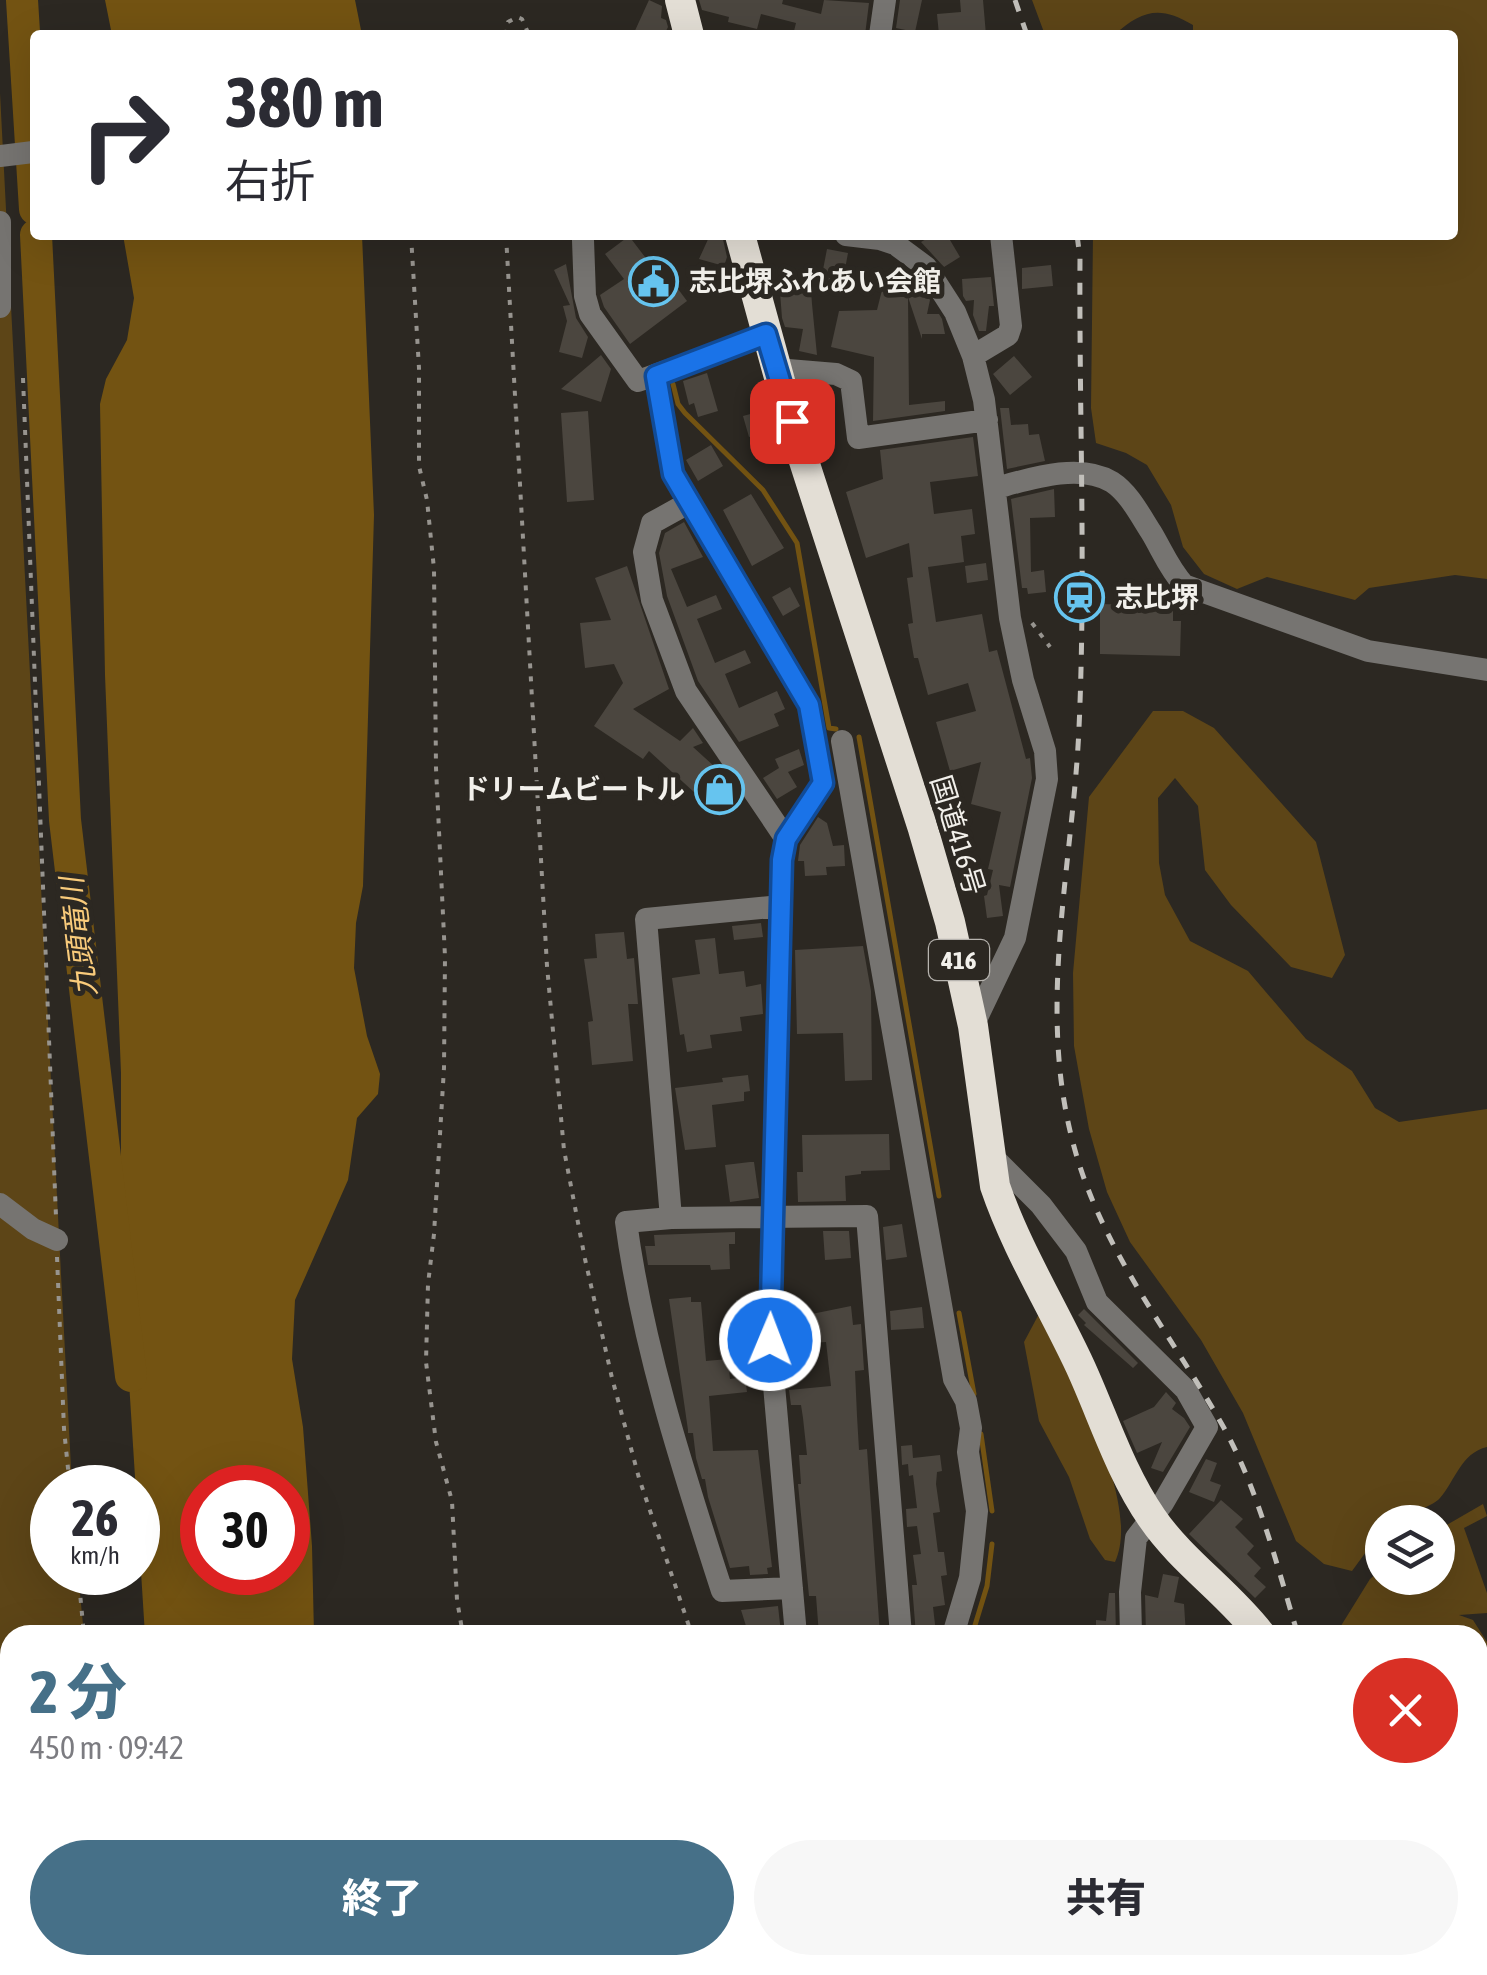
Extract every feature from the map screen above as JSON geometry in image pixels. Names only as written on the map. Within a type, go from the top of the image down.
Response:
[{"type":"highway","points":[[680,0],[688,30]]},
{"type":"highway","name":"国道416号","points":[[741,240],[776,369],[924,829],[974,1026],[995,1186],[1003,1212],[1151,1517],[1253,1625]]},
{"type":"street","points":[[881,30],[884,0]]},
{"type":"street","points":[[0,156],[30,152]]},
{"type":"street","points":[[0,222],[0,307]]},
{"type":"street","points":[[583,240],[585,296],[590,314],[638,381],[766,334]]},
{"type":"street","points":[[886,240],[926,267],[955,312],[972,356],[987,420],[1010,618],[1023,680],[1045,751],[1046,779],[1015,938],[974,1026]]},
{"type":"street","points":[[972,356],[1008,335],[1011,326],[1002,240]]},
{"type":"street","points":[[776,369],[836,374],[851,380],[858,438],[987,420]]},
{"type":"street","points":[[656,376],[673,474],[809,705],[823,783],[786,839],[782,860],[770,1340],[795,1625]]},
{"type":"street","points":[[996,488],[1037,477],[1071,474],[1111,481],[1132,502],[1184,586],[1368,651],[1487,670]]},
{"type":"street","points":[[690,502],[652,523],[644,552],[652,600],[686,691],[786,839]]},
{"type":"street","points":[[842,740],[954,1379],[966,1402],[971,1428],[968,1452],[977,1511],[976,1550],[956,1625]]},
{"type":"street","points":[[670,1218],[646,919],[781,906]]},
{"type":"street","points":[[991,1156],[1041,1205],[1076,1251],[1097,1302],[1174,1378],[1207,1427],[1163,1503],[1136,1538],[1131,1625]]},
{"type":"street","points":[[0,1204],[57,1240]]},
{"type":"street","points":[[792,1588],[722,1591],[662,1398],[626,1222],[867,1216],[900,1625]]},
{"type":"path","points":[[507,30],[508,22],[517,18],[522,19],[527,30]]},
{"type":"path","points":[[411,240],[421,431],[418,452],[434,569],[436,768],[445,957],[444,1068],[426,1362],[436,1442],[452,1501],[462,1625]]},
{"type":"path","points":[[506,240],[547,966],[564,1150],[612,1378],[639,1478],[689,1625]]},
{"type":"path","points":[[23,378],[68,1465]]},
{"type":"path","points":[[1026,616],[1050,647]]},
{"type":"path","points":[[80,1595],[83,1625]]},
{"type":"shaded area","points":[[105,0],[355,0],[361,30],[111,30]]},
{"type":"shaded area","points":[[1032,0],[1487,0],[1487,579],[1455,575],[1369,588],[1355,600],[1267,577],[1237,589],[1204,574],[1183,547],[1171,505],[1147,465],[1096,443],[1091,408],[1093,240],[1458,240],[1458,30],[1193,30],[1193,25],[1181,19],[1152,13],[1121,30],[1043,30]]},
{"type":"shaded area","points":[[0,93],[71,1465],[30,1465],[30,1595],[80,1595],[83,1625],[0,1625]]},
{"type":"shaded area","points":[[124,240],[362,240],[374,515],[363,886],[354,968],[367,1036],[380,1074],[378,1094],[357,1118],[348,1180],[295,1300],[292,1359],[306,1465],[180,1465],[180,1595],[310,1595],[310,1520],[314,1625],[144,1625],[142,1595],[160,1595],[160,1465],[134,1465],[121,1255],[121,1073],[105,675],[100,404],[106,379],[127,340],[134,298]]},
{"type":"shaded area","points":[[1153,711],[1183,711],[1214,728],[1316,842],[1345,955],[1332,978],[1291,967],[1231,905],[1205,870],[1198,806],[1175,778],[1158,798],[1159,863],[1165,895],[1190,941],[1248,971],[1306,1039],[1352,1071],[1375,1108],[1399,1122],[1487,1109],[1487,1447],[1465,1461],[1445,1491],[1430,1505],[1365,1505],[1365,1553],[1352,1571],[1324,1564],[1296,1541],[1243,1413],[1201,1340],[1130,1242],[1107,1192],[1089,1129],[1074,1046],[1073,973],[1089,797]]},
{"type":"shaded area","points":[[1040,1312],[1083,1401],[1111,1472],[1121,1536],[1115,1562],[1105,1560],[1090,1539],[1069,1477],[1039,1421],[1024,1342]]},
{"type":"shaded area","points":[[1483,1504],[1487,1516],[1464,1528],[1487,1593],[1487,1613],[1459,1615],[1476,1625],[1341,1625],[1365,1587],[1365,1595],[1455,1595],[1455,1520]]},
{"type":"building","points":[[649,0],[662,6],[661,18],[666,20],[666,30],[635,30]]},
{"type":"building","points":[[699,0],[783,0],[782,4],[821,14],[824,0],[869,3],[866,30],[794,30],[796,23],[761,14],[757,29],[702,10]]},
{"type":"building","points":[[900,0],[922,0],[915,30],[896,28]]},
{"type":"building","points":[[960,0],[983,0],[986,30],[939,30],[937,14],[961,12]]},
{"type":"building","points":[[624,240],[632,240],[648,261],[654,257],[687,301],[630,344],[600,295],[624,279],[605,254]]},
{"type":"building","points":[[708,240],[723,240],[727,257],[724,266],[699,259]]},
{"type":"building","points":[[950,240],[960,257],[944,267],[921,242]]},
{"type":"building","points":[[827,249],[848,253],[842,285],[821,280]]},
{"type":"building","points":[[566,264],[576,318],[588,337],[582,358],[559,352],[567,321],[563,306],[570,305],[554,270]]},
{"type":"building","points":[[1051,265],[1053,286],[1022,289],[1022,268]]},
{"type":"building","points":[[991,277],[994,306],[989,306],[986,331],[979,331],[973,315],[974,300],[966,301],[963,296],[962,279]]},
{"type":"building","points":[[885,278],[916,284],[910,288],[923,290],[930,300],[927,314],[939,314],[942,319],[945,334],[922,334],[922,339],[908,297],[909,405],[945,401],[945,411],[873,421],[874,357],[831,347],[839,311],[877,310]]},
{"type":"building","points":[[811,290],[817,355],[799,351],[803,329],[785,327],[782,318],[780,292]]},
{"type":"building","points":[[601,355],[611,369],[601,402],[561,389]]},
{"type":"building","points":[[1014,356],[1032,377],[1010,395],[993,374]]},
{"type":"building","points":[[707,373],[718,411],[698,417],[694,403],[689,405],[683,381]]},
{"type":"building","points":[[1000,408],[1009,408],[1011,425],[1028,424],[1029,435],[1039,434],[1045,461],[1007,469]]},
{"type":"building","points":[[765,410],[770,431],[749,437],[743,416]]},
{"type":"building","points":[[588,411],[594,500],[567,502],[561,413]]},
{"type":"building","points":[[973,437],[978,476],[930,482],[934,514],[972,509],[975,534],[961,536],[964,562],[928,567],[936,622],[982,614],[989,652],[997,650],[1026,759],[1030,758],[1032,778],[1010,887],[999,885],[1003,916],[987,918],[984,896],[993,870],[988,869],[1001,812],[971,804],[981,762],[950,771],[936,722],[976,711],[968,683],[928,695],[918,658],[914,658],[908,624],[913,623],[907,578],[913,577],[909,543],[866,558],[846,492],[883,479],[880,450]]},
{"type":"building","points":[[711,445],[723,466],[698,481],[686,460]]},
{"type":"building","points":[[1054,489],[1055,517],[1030,518],[1031,572],[1044,570],[1046,592],[1028,594],[1027,588],[1022,588],[1011,499]]},
{"type":"building","points":[[751,494],[784,548],[752,566],[723,510]]},
{"type":"building","points":[[684,522],[703,557],[671,569],[687,607],[716,595],[722,609],[697,619],[715,663],[745,650],[751,663],[725,674],[739,708],[777,691],[785,709],[774,714],[779,726],[739,742],[698,681],[667,596],[659,553],[665,533]]},
{"type":"building","points":[[986,563],[988,580],[967,583],[965,566]]},
{"type":"building","points":[[627,566],[669,689],[633,709],[680,741],[693,728],[703,743],[693,747],[726,777],[737,793],[718,814],[649,751],[643,759],[594,726],[623,683],[614,664],[585,668],[580,623],[611,620],[595,578]]},
{"type":"building","points":[[790,587],[800,606],[783,616],[772,597]]},
{"type":"building","points":[[1100,604],[1173,606],[1173,621],[1181,621],[1180,656],[1100,654]]},
{"type":"building","points":[[799,749],[804,765],[788,772],[797,787],[777,799],[763,778],[779,768],[775,759]]},
{"type":"building","points":[[818,817],[827,823],[833,846],[844,845],[845,866],[826,867],[827,875],[805,876],[804,861],[798,861],[800,845]]},
{"type":"building","points":[[761,923],[763,937],[734,940],[732,926]]},
{"type":"building","points":[[624,932],[627,959],[634,958],[638,1004],[628,1004],[633,1061],[592,1065],[588,1022],[593,1021],[584,959],[597,958],[595,934]]},
{"type":"building","points":[[715,938],[719,974],[744,971],[746,987],[761,984],[763,1014],[740,1017],[742,1031],[710,1035],[712,1048],[687,1052],[684,1034],[680,1035],[672,978],[700,974],[695,940]]},
{"type":"building","points":[[863,946],[871,991],[872,1080],[845,1081],[843,1033],[797,1034],[795,950]]},
{"type":"building","points":[[748,1075],[750,1091],[744,1092],[744,1101],[712,1105],[716,1147],[685,1150],[675,1088]]},
{"type":"building","points":[[889,1134],[890,1170],[845,1176],[846,1201],[798,1202],[797,1172],[803,1172],[802,1135]]},
{"type":"building","points":[[754,1162],[759,1198],[730,1202],[725,1165]]},
{"type":"building","points":[[902,1224],[907,1257],[886,1260],[883,1227]]},
{"type":"building","points":[[823,1231],[849,1231],[851,1258],[825,1260]]},
{"type":"building","points":[[735,1232],[735,1244],[729,1244],[730,1269],[711,1270],[710,1265],[648,1265],[645,1246],[655,1246],[654,1235]]},
{"type":"building","points":[[691,1297],[691,1302],[701,1302],[706,1361],[728,1359],[730,1379],[745,1377],[747,1392],[709,1396],[713,1451],[758,1450],[772,1567],[767,1568],[768,1574],[750,1575],[749,1566],[730,1568],[696,1458],[693,1433],[688,1433],[669,1299]]},
{"type":"building","points":[[736,1300],[754,1301],[753,1320],[735,1320]]},
{"type":"building","points":[[851,1306],[853,1325],[861,1324],[864,1370],[855,1371],[859,1450],[867,1449],[879,1625],[818,1625],[816,1596],[809,1596],[798,1484],[799,1455],[807,1455],[801,1405],[791,1405],[789,1390],[831,1386],[826,1342],[800,1344],[797,1317]]},
{"type":"building","points":[[922,1307],[924,1328],[891,1330],[890,1311]]},
{"type":"building","points":[[1084,1309],[1138,1363],[1133,1368],[1084,1325],[1078,1315]]},
{"type":"building","points":[[1166,1392],[1176,1403],[1172,1409],[1190,1427],[1163,1472],[1151,1468],[1162,1442],[1137,1453],[1123,1421],[1154,1407]]},
{"type":"building","points":[[912,1445],[913,1458],[940,1455],[942,1471],[937,1472],[936,1484],[940,1512],[933,1513],[938,1552],[944,1552],[947,1575],[941,1576],[945,1605],[933,1607],[935,1625],[915,1625],[912,1585],[917,1585],[913,1555],[921,1554],[917,1526],[907,1527],[906,1509],[917,1508],[913,1475],[909,1476],[908,1464],[902,1465],[901,1446]]},
{"type":"building","points":[[1206,1459],[1217,1463],[1210,1481],[1221,1485],[1214,1502],[1189,1492]]},
{"type":"building","points":[[1221,1500],[1243,1519],[1235,1527],[1254,1546],[1247,1554],[1261,1568],[1254,1576],[1266,1587],[1255,1598],[1189,1534]]},
{"type":"building","points":[[1163,1574],[1179,1577],[1174,1602],[1184,1604],[1185,1625],[1146,1625],[1145,1595],[1158,1598]]},
{"type":"building","points":[[1109,1593],[1115,1593],[1116,1625],[1096,1625],[1096,1620],[1106,1621]]},
{"type":"building","points":[[778,1606],[780,1625],[746,1625],[741,1610]]},
{"type":"waterway","name":"九頭竜川","points":[[22,0],[30,129]]},
{"type":"waterway","name":"九頭竜川","points":[[36,240],[65,820],[131,1376]]},
{"type":"waterway","points":[[673,384],[678,404],[685,413],[763,490],[797,543],[829,728],[836,729]]},
{"type":"waterway","points":[[859,737],[939,1196]]},
{"type":"waterway","points":[[959,1313],[974,1394]]},
{"type":"waterway","points":[[981,1434],[992,1511]]},
{"type":"waterway","points":[[975,1625],[987,1586],[992,1544]]},
{"type":"railway","points":[[1015,0],[1025,30]]},
{"type":"railway","points":[[1078,240],[1081,669],[1076,778],[1057,983],[1062,1085],[1071,1135],[1099,1214],[1137,1287],[1236,1452],[1266,1530],[1295,1625]]},
{"type":"place","name":"志比堺ふれあい会館","points":[[654,281]]},
{"type":"place","name":"志比堺","points":[[1080,597]]},
{"type":"place","name":"ドリームビートル","points":[[720,789]]},
{"type":"route","points":[[770,1340],[782,860],[786,839],[823,783],[809,705],[673,474],[656,376],[766,334],[792,421]]}]
